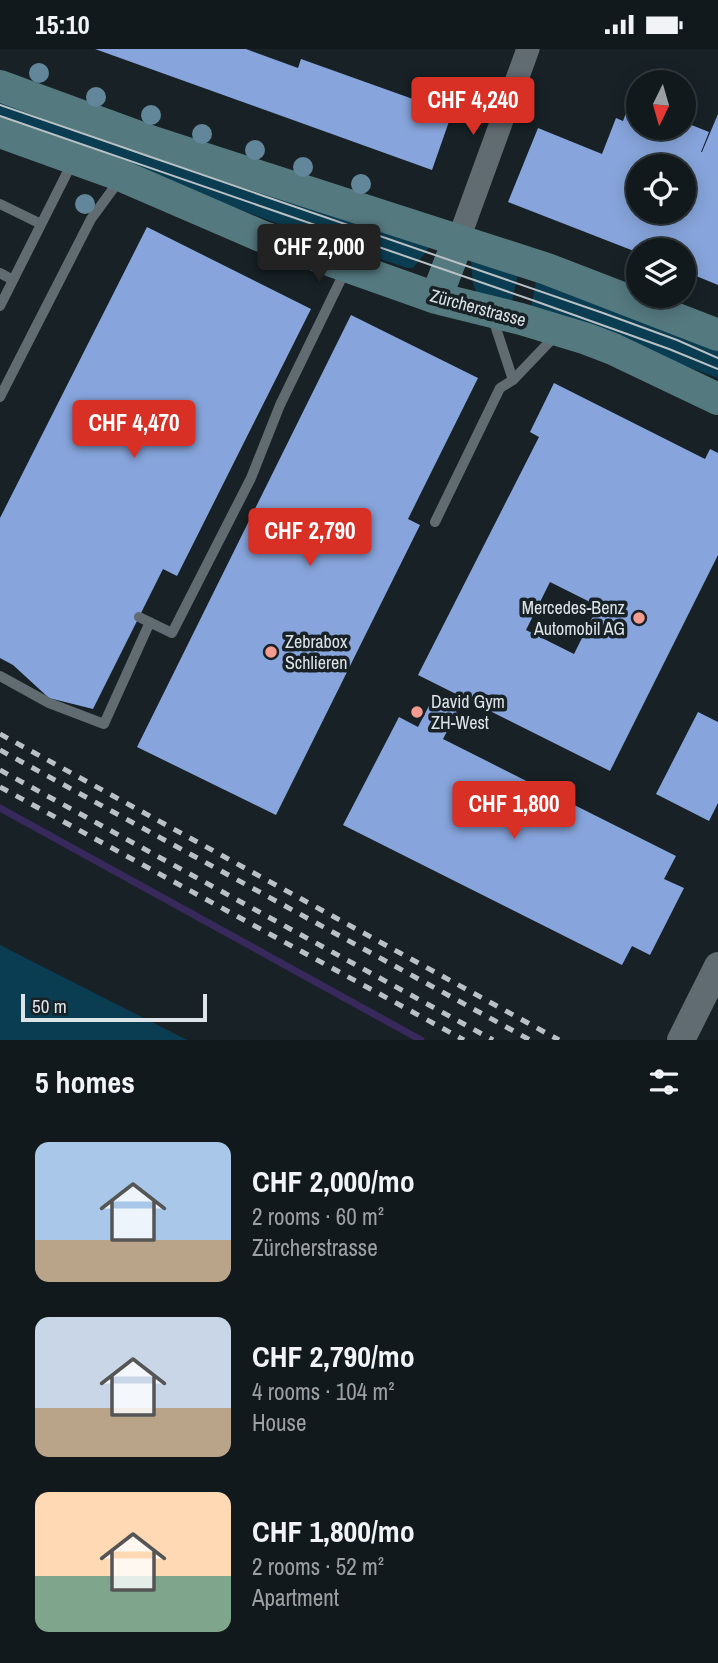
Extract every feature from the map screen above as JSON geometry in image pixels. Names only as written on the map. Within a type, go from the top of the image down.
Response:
[{"type":"main road","points":[[0,86],[153,142],[533,264],[718,335]]},
{"type":"main road","name":"Zürcherstrasse","points":[[0,132],[122,176],[261,236],[436,298],[560,330],[612,349],[718,399]]},
{"type":"main road","points":[[436,298],[458,241]]},
{"type":"street","points":[[458,241],[528,49]]},
{"type":"street","points":[[681,1040],[718,966]]},
{"type":"lane","points":[[0,306],[74,159]]},
{"type":"lane","points":[[0,397],[90,219],[122,176]]},
{"type":"lane","points":[[0,204],[41,224]]},
{"type":"lane","points":[[0,676],[49,703],[104,724],[144,620],[172,633],[251,478],[280,405],[347,266]]},
{"type":"lane","points":[[0,273],[13,280]]},
{"type":"lane","points":[[491,312],[513,380]]},
{"type":"lane","points":[[435,522],[500,388],[513,380],[560,330]]},
{"type":"shaded area","points":[[0,97],[429,243],[429,248],[413,268],[407,268],[303,233],[0,124]]},
{"type":"shaded area","points":[[471,260],[519,270],[510,310],[478,296],[473,284]]},
{"type":"shaded area","points":[[537,276],[718,345],[718,378],[530,313]]},
{"type":"shaded area","points":[[0,945],[187,1040],[0,1040]]},
{"type":"building","points":[[95,49],[246,49],[298,68],[301,59],[452,113],[432,170]]},
{"type":"building","points":[[626,113],[626,140],[696,140],[696,127],[709,132],[702,152],[718,114],[718,285],[696,276],[696,238],[626,238],[626,248],[508,202],[538,128],[602,154],[616,118],[623,121]]},
{"type":"building","points":[[147,227],[311,309],[177,576],[163,569],[93,709],[49,698],[13,665],[0,658],[0,518]]},
{"type":"building","points":[[351,315],[478,378],[408,519],[420,525],[276,815],[137,747]]},
{"type":"building","name":"Mercedes-Benz Automobil AG","points":[[554,383],[705,459],[710,449],[718,453],[718,555],[610,771],[418,675],[539,437],[530,432]],"holes":[[[550,582],[598,606],[574,654],[526,630]]]},
{"type":"building","points":[[432,700],[457,712],[443,739],[676,856],[664,879],[684,888],[650,955],[632,946],[622,965],[343,825],[399,717],[418,727]]},
{"type":"building","points":[[698,712],[718,722],[718,803],[709,821],[656,794]]},
{"type":"waterway","points":[[0,808],[421,1040]]},
{"type":"tram line","points":[[0,105],[603,313],[718,358]]},
{"type":"tram line","points":[[0,116],[532,300],[718,369]]},
{"type":"railway","points":[[0,734],[559,1040]]},
{"type":"railway","points":[[0,750],[530,1040]]},
{"type":"railway","points":[[0,770],[493,1040]]},
{"type":"railway","points":[[0,787],[464,1040]]},
{"type":"place","name":"Mercedes-Benz Automobil AG","points":[[639,618]]},
{"type":"place","name":"Zebrabox Schlieren","points":[[271,652]]},
{"type":"place","name":"David Gym ZH-West","points":[[417,712]]}]
